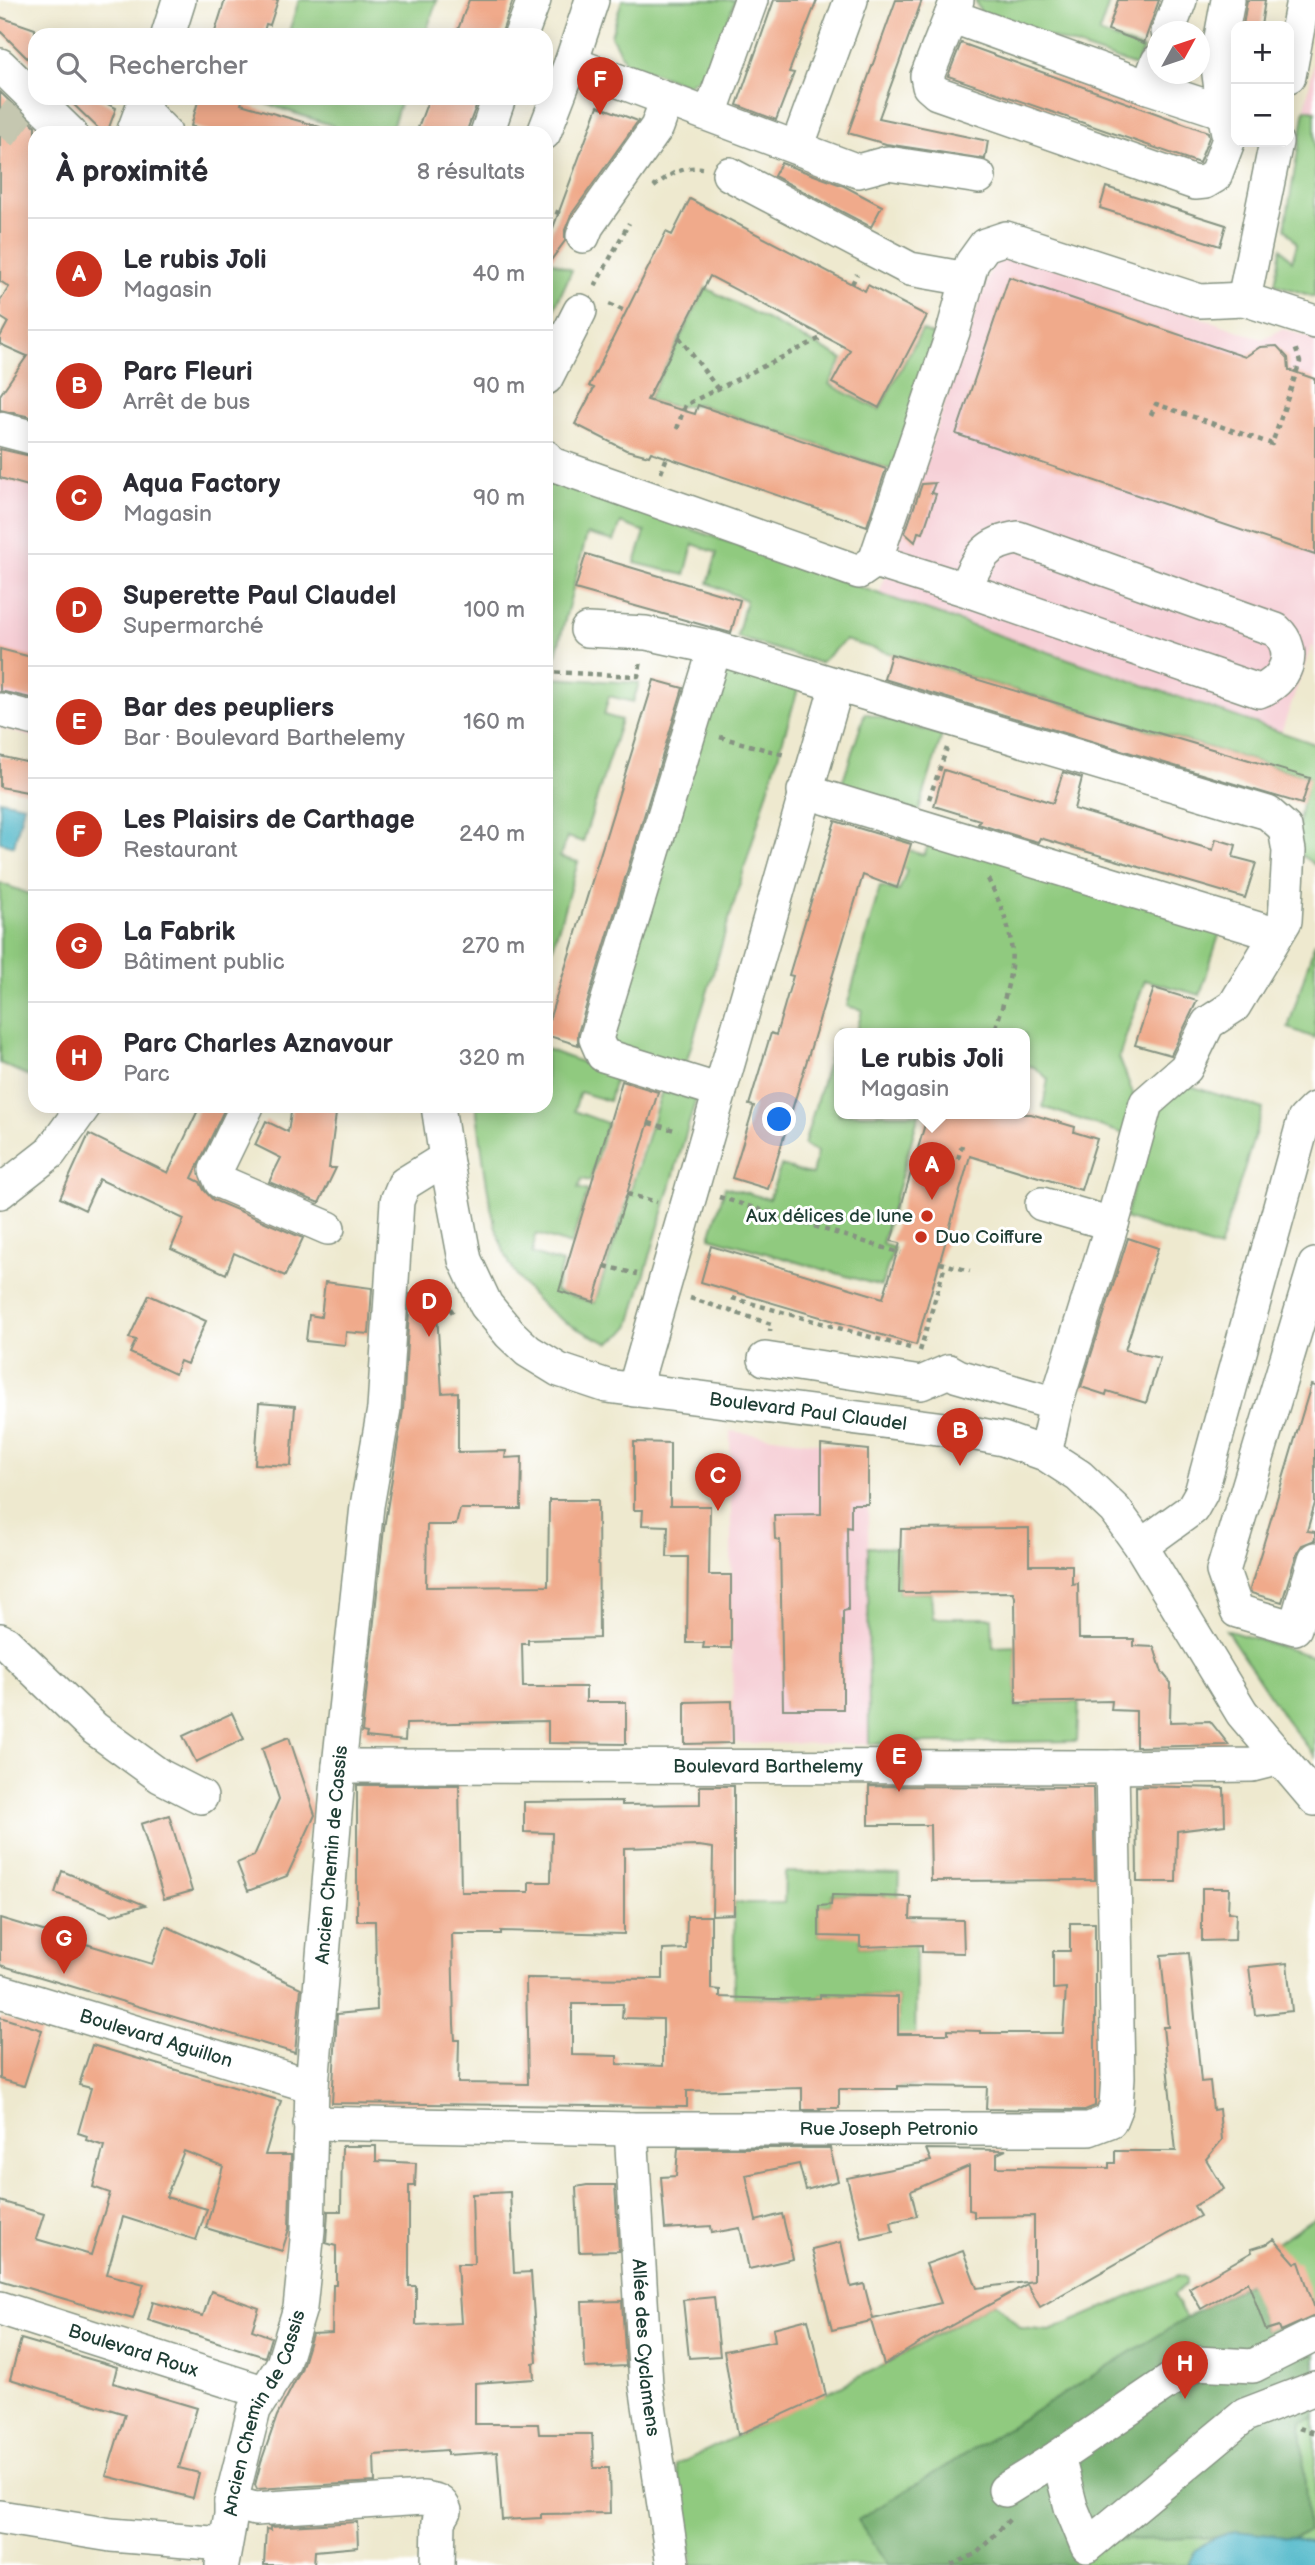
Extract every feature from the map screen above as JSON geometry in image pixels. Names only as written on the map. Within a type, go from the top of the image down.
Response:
[{"type":"street","points":[[170,28],[179,0]]},
{"type":"street","points":[[524,28],[534,0]]},
{"type":"street","points":[[547,126],[572,63],[592,0]]},
{"type":"street","points":[[709,114],[751,0]]},
{"type":"street","points":[[797,147],[851,0]]},
{"type":"street","points":[[1172,21],[1180,0]]},
{"type":"street","points":[[1147,72],[954,8],[928,76],[929,86],[937,93],[950,98],[1195,183],[1205,182],[1215,176],[1229,139],[1217,59],[1228,0]]},
{"type":"street","points":[[1294,49],[1303,0]]},
{"type":"street","points":[[572,63],[858,171],[888,163],[979,177]]},
{"type":"street","points":[[0,65],[28,105]]},
{"type":"street","points":[[1172,84],[1224,112]]},
{"type":"street","points":[[583,236],[587,226],[657,127],[667,99]]},
{"type":"street","points":[[28,105],[60,126]]},
{"type":"street","points":[[489,126],[497,105]]},
{"type":"street","points":[[140,114],[156,126]]},
{"type":"street","points":[[1244,299],[1275,147]]},
{"type":"street","points":[[729,174],[910,269],[967,279]]},
{"type":"street","points":[[553,464],[859,572],[875,561],[953,332],[972,263],[985,246],[1006,238],[1200,301],[1244,299],[1315,322]]},
{"type":"street","points":[[553,364],[580,311]]},
{"type":"street","points":[[0,429],[28,436]]},
{"type":"street","points":[[875,561],[1259,691],[1280,679],[1289,650],[1285,639],[1276,630],[1018,538],[1001,541],[986,550],[964,589]]},
{"type":"street","points":[[587,630],[646,633],[715,648],[1268,813],[1285,828],[1289,851],[1284,921],[1234,1006],[1208,1023],[1186,1068],[1146,1103],[1056,1404],[1045,1454]]},
{"type":"street","points":[[715,648],[596,1039],[603,1055],[720,1091]]},
{"type":"street","points":[[634,1390],[836,685]]},
{"type":"street","points":[[0,710],[28,717]]},
{"type":"street","points":[[809,777],[920,826],[1275,934]]},
{"type":"street","points":[[1140,1546],[1192,1509],[1201,1493],[1304,1120],[1315,1109]]},
{"type":"street","points":[[0,1192],[50,1153],[79,1113]]},
{"type":"street","points":[[244,1113],[216,1170],[220,1182],[327,1228]]},
{"type":"street","name":"Boulevard Paul Claudel","points":[[439,1113],[465,1260],[486,1305],[528,1351],[559,1370],[607,1386],[960,1431],[1003,1439],[1045,1454],[1079,1476],[1106,1502],[1140,1546],[1242,1713],[1315,1799]]},
{"type":"street","name":"Ancien Chemin de Cassis","points":[[223,2554],[231,2502],[254,2410],[283,2364],[300,2308],[308,2230],[312,2086],[339,1766],[367,1506],[384,1409],[397,1201],[404,1184],[446,1158]]},
{"type":"street","points":[[1042,1203],[1112,1224]]},
{"type":"street","points":[[1315,1265],[1223,1571],[1237,1611],[1295,1628],[1315,1559]]},
{"type":"street","points":[[765,1359],[921,1384],[949,1371],[958,1376],[1056,1404]]},
{"type":"street","points":[[1201,1493],[1244,1506]]},
{"type":"street","points":[[0,1640],[94,1728],[160,1776],[201,1797]]},
{"type":"street","name":"Boulevard Barthelemy","points":[[339,1766],[1252,1765],[1280,1758]]},
{"type":"street","name":"Rue Joseph Petronio","points":[[310,2123],[631,2129],[1089,2129],[1110,2120],[1116,2106],[1118,2077],[1112,1766]]},
{"type":"street","name":"Boulevard Aguillon","points":[[0,1991],[312,2086]]},
{"type":"street","name":"Allée des Cyclamens","points":[[631,2129],[646,2385],[673,2565]]},
{"type":"street","name":"Boulevard Roux","points":[[0,2308],[266,2393]]},
{"type":"street","points":[[1006,2490],[1058,2458],[1196,2363],[1253,2366],[1315,2335]]},
{"type":"street","points":[[1058,2458],[1071,2507],[1087,2546],[1245,2415],[1315,2388]]},
{"type":"street","points":[[231,2502],[256,2509],[423,2498],[437,2500],[443,2504],[445,2511],[439,2521],[438,2565]]},
{"type":"street","points":[[0,2516],[223,2554]]},
{"type":"path","points":[[652,189],[666,177],[689,166],[729,174]]},
{"type":"path","points":[[580,311],[632,217]]},
{"type":"path","points":[[677,429],[685,405],[825,336]]},
{"type":"path","points":[[679,337],[718,389]]},
{"type":"path","points":[[1151,415],[1156,404],[1272,444],[1300,362],[1297,349]]},
{"type":"path","points":[[553,672],[638,676],[646,633]]},
{"type":"path","points":[[920,826],[956,720]]},
{"type":"path","points":[[691,729],[809,777]]},
{"type":"path","points":[[968,841],[1003,909],[1011,936],[1013,966],[997,1028]]},
{"type":"path","points":[[958,1159],[962,1145]]},
{"type":"path","points":[[691,1188],[901,1253]]},
{"type":"path","points":[[920,1351],[942,1264],[970,1271]]},
{"type":"path","points":[[662,1289],[771,1324]]},
{"type":"path","points":[[732,1298],[933,1355]]},
{"type":"path","points":[[951,2565],[975,2554],[1010,2519],[1006,2490]]},
{"type":"shaded area","points":[[1315,55],[1315,111],[1305,109]]},
{"type":"shaded area","points":[[1019,254],[1262,339],[1283,329],[1315,339],[1315,658],[1312,644],[1281,733],[879,594],[992,265],[1005,255]]},
{"type":"shaded area","points":[[0,434],[28,442],[28,736],[0,728]]},
{"type":"shaded area","points":[[730,1431],[868,1450],[869,1744],[733,1743]]},
{"type":"green space","points":[[299,0],[437,0],[427,28],[290,28]]},
{"type":"green space","points":[[622,0],[735,0],[711,69],[687,85],[625,62],[611,36]]},
{"type":"green space","points":[[975,0],[1110,0],[1099,33],[1143,49],[1136,66],[981,14]]},
{"type":"green space","points":[[270,105],[400,105],[392,126],[334,126]]},
{"type":"green space","points":[[1305,109],[1315,111],[1315,297],[1275,284],[1281,248],[1292,261],[1297,244],[1285,228]]},
{"type":"green space","points":[[553,262],[572,270],[553,312]]},
{"type":"green space","points":[[706,288],[843,359],[829,384],[879,410],[922,330],[935,336],[892,470],[698,404],[677,407],[648,400]]},
{"type":"green space","points":[[553,481],[1315,744],[1315,865],[1294,850],[1309,777],[845,640],[820,663],[737,637],[746,600],[708,583],[717,553],[693,544],[685,575],[635,563],[645,532],[621,523],[614,541],[587,534],[553,666]]},
{"type":"green space","points":[[723,663],[799,686],[684,1070],[606,1041]]},
{"type":"green space","points":[[553,678],[639,683],[633,702],[609,696],[604,715],[621,720],[583,842],[567,837],[560,857],[578,862],[553,946]]},
{"type":"green space","points":[[865,713],[942,735],[918,813],[840,789]]},
{"type":"green space","points":[[902,830],[912,833],[908,850],[924,855],[931,839],[1222,926],[1200,995],[1145,980],[1119,1057],[1135,1099],[1124,1134],[1043,1107],[1048,1079],[1030,1066],[1030,1028],[858,1028],[862,1010],[847,1006],[880,886],[899,891],[907,870],[891,863]]},
{"type":"green space","points":[[0,883],[28,893],[28,1076],[0,1063]]},
{"type":"green space","points":[[1315,942],[1315,1038],[1288,1028]]},
{"type":"green space","points":[[834,1040],[834,1119],[918,1119],[882,1244],[894,1248],[881,1286],[710,1237],[725,1187],[769,1199],[781,1166],[812,1175],[817,1152],[804,1145]]},
{"type":"green space","points":[[553,1052],[616,1075],[609,1101],[580,1092],[574,1111],[607,1123],[590,1181],[582,1179],[578,1188],[588,1191],[571,1245],[536,1234],[532,1254],[562,1263],[555,1291],[595,1303],[662,1091],[696,1099],[630,1325],[609,1343],[569,1324],[539,1302],[518,1277],[503,1249],[493,1218],[477,1113],[553,1113]]},
{"type":"green space","points":[[1187,1085],[1263,1109],[1219,1249],[1125,1218],[1155,1111]]},
{"type":"green space","points":[[868,1547],[898,1548],[899,1593],[931,1593],[933,1618],[992,1618],[993,1647],[1016,1646],[1016,1707],[1029,1706],[1029,1703],[1079,1702],[1077,1741],[869,1744]]},
{"type":"green space","points":[[1226,1630],[1315,1657],[1315,1756],[1286,1720]]},
{"type":"green space","points":[[785,1872],[899,1874],[898,1899],[909,1918],[916,1919],[915,2086],[898,2089],[898,1997],[821,1995],[820,1998],[734,1998],[734,1903],[784,1903]],"holes":[[[832,1895],[885,1895],[884,1947],[860,1947],[860,1936],[819,1936],[819,1906],[831,1905]]]},
{"type":"green space","points":[[1315,2217],[1315,2565],[692,2565],[676,2465],[884,2365],[994,2302],[1021,2328],[1050,2331],[1179,2275],[1186,2278],[1186,2284],[1173,2295],[1186,2318],[1253,2281],[1272,2246]]},
{"type":"green space","points":[[1253,2281],[1266,2330],[1279,2326],[1283,2338],[1303,2333],[1301,2321],[1315,2317],[1315,2418],[1301,2422],[1308,2532],[1293,2538],[1236,2531],[1216,2537],[1104,2541],[1078,2565],[888,2565],[858,2520],[1201,2309]]},
{"type":"water","points":[[0,800],[24,805],[14,846],[0,842]]},
{"type":"water","points":[[1236,2531],[1293,2538],[1315,2545],[1315,2565],[1188,2565],[1201,2546]]},
{"type":"building","points":[[225,0],[278,0],[270,25],[266,24],[265,28],[216,28]]},
{"type":"building","points":[[469,0],[513,0],[503,28],[459,28]]},
{"type":"building","points":[[774,0],[817,0],[789,72],[794,73],[776,120],[737,105]]},
{"type":"building","points":[[896,0],[922,0],[879,118],[988,141],[985,159],[886,144],[848,133]]},
{"type":"building","points":[[1118,0],[1159,0],[1152,21],[1147,21],[1144,43],[1108,30]]},
{"type":"building","points":[[1247,0],[1265,0],[1262,21],[1244,21]]},
{"type":"building","points":[[0,17],[32,28],[28,28],[28,59],[0,31]]},
{"type":"building","points":[[961,43],[1208,132],[1209,137],[1199,163],[948,76]]},
{"type":"building","points":[[0,92],[35,126],[28,126],[28,416],[0,410],[0,395],[27,356],[0,344],[0,337],[8,322],[0,317],[0,301],[9,287],[0,281]]},
{"type":"building","points":[[74,105],[110,105],[116,108],[110,126],[96,126]]},
{"type":"building","points":[[197,105],[244,105],[317,126],[191,126]]},
{"type":"building","points":[[426,105],[476,105],[469,126],[419,126]]},
{"type":"building","points":[[598,106],[638,121],[571,215],[565,230],[565,241],[553,257],[553,228]]},
{"type":"building","points":[[781,163],[844,186],[882,206],[871,227],[774,176]]},
{"type":"building","points":[[1106,187],[1226,225],[1220,246],[1100,208]]},
{"type":"building","points":[[690,199],[865,291],[868,285],[927,316],[879,408],[832,383],[850,350],[710,276],[647,400],[695,414],[698,405],[886,469],[867,526],[651,452],[649,456],[626,450],[575,424],[594,388],[589,386],[666,232],[672,235]]},
{"type":"building","points":[[1009,277],[1245,357],[1260,347],[1277,346],[1288,358],[1289,370],[1315,379],[1315,555],[956,434]]},
{"type":"building","points":[[0,449],[28,455],[28,486],[0,478]]},
{"type":"building","points":[[935,483],[931,493],[936,494],[923,533],[918,532],[915,542],[905,533],[922,484]]},
{"type":"building","points":[[586,554],[740,600],[731,633],[575,589]]},
{"type":"building","points":[[0,649],[28,656],[28,697],[0,691]]},
{"type":"building","points":[[891,654],[1310,778],[1302,804],[884,679]]},
{"type":"building","points":[[654,680],[683,688],[578,1033],[578,1045],[553,1037],[553,1007]]},
{"type":"building","points":[[0,756],[28,763],[27,792],[0,787]]},
{"type":"building","points":[[944,770],[1053,803],[1063,772],[1082,778],[1074,809],[1213,850],[1216,839],[1236,845],[1233,857],[1256,863],[1245,898],[1040,838],[1038,842],[1027,839],[978,824],[980,820],[934,806]]},
{"type":"building","points":[[835,821],[911,844],[897,888],[863,875],[768,1189],[732,1178],[754,1106],[749,1105],[771,1033],[776,1035],[793,976],[789,975]]},
{"type":"building","points":[[1154,988],[1197,1001],[1171,1055],[1135,1045]]},
{"type":"building","points":[[622,1081],[658,1092],[594,1302],[559,1291]]},
{"type":"building","points":[[197,1113],[223,1113],[192,1178],[200,1182],[213,1200],[303,1238],[285,1276],[234,1253],[226,1274],[171,1249],[184,1219],[99,1179],[85,1210],[60,1198],[89,1134],[168,1173]]},
{"type":"building","points":[[291,1113],[336,1113],[329,1168],[336,1168],[319,1203],[269,1182],[281,1158],[255,1145],[266,1121],[288,1132]]},
{"type":"building","points":[[1031,1114],[1075,1127],[1074,1132],[1097,1139],[1081,1190],[970,1156],[916,1345],[701,1282],[711,1246],[883,1298],[900,1243],[891,1241],[927,1119],[1030,1119]]},
{"type":"building","points":[[1128,1238],[1158,1248],[1125,1350],[1160,1358],[1146,1403],[1107,1391],[1106,1395],[1081,1387]]},
{"type":"building","points":[[325,1282],[372,1288],[369,1334],[346,1332],[345,1345],[306,1341],[309,1315],[321,1317]]},
{"type":"building","points":[[433,1292],[442,1393],[458,1392],[458,1452],[506,1451],[505,1458],[522,1457],[521,1509],[460,1509],[456,1525],[427,1525],[426,1587],[548,1586],[549,1500],[598,1500],[599,1638],[528,1640],[528,1644],[522,1644],[523,1687],[586,1687],[586,1702],[626,1702],[626,1744],[548,1743],[548,1721],[406,1724],[405,1741],[366,1737],[367,1733],[362,1732],[384,1528],[403,1410],[410,1294]]},
{"type":"building","points":[[149,1295],[206,1321],[187,1364],[180,1361],[175,1374],[130,1353],[136,1340],[129,1338]]},
{"type":"building","points":[[1311,1385],[1315,1386],[1315,1503],[1307,1531],[1315,1532],[1315,1540],[1302,1545],[1297,1553],[1282,1602],[1251,1593],[1250,1589]]},
{"type":"building","points":[[259,1403],[295,1406],[291,1466],[255,1464]]},
{"type":"building","points":[[634,1442],[670,1443],[670,1506],[710,1506],[709,1575],[731,1575],[731,1648],[703,1648],[704,1643],[687,1643],[688,1557],[667,1557],[668,1526],[642,1525],[643,1510],[634,1510]]},
{"type":"building","points":[[821,1445],[868,1450],[868,1504],[851,1504],[851,1528],[847,1527],[848,1610],[843,1611],[843,1709],[783,1709],[780,1540],[775,1539],[774,1515],[821,1514]]},
{"type":"building","points":[[1029,1528],[1029,1565],[1072,1565],[1072,1584],[1078,1583],[1079,1639],[1134,1639],[1134,1646],[1154,1647],[1162,1672],[1171,1683],[1170,1722],[1210,1721],[1229,1745],[1136,1747],[1136,1711],[1111,1710],[1112,1701],[1016,1703],[1013,1592],[899,1593],[901,1529]]},
{"type":"building","points":[[732,1701],[733,1743],[685,1744],[685,1702]]},
{"type":"building","points":[[232,1713],[244,1739],[196,1762],[183,1736]]},
{"type":"building","points":[[289,1737],[315,1815],[287,1876],[248,1891],[237,1863],[254,1856],[279,1799],[262,1748]]},
{"type":"building","points":[[357,1785],[459,1785],[461,1892],[529,1892],[529,1882],[551,1882],[552,1833],[524,1832],[524,1802],[622,1801],[622,1805],[700,1804],[700,1786],[734,1786],[734,1914],[712,1915],[713,1848],[624,1848],[624,1934],[501,1931],[501,1934],[452,1934],[455,2040],[459,2040],[458,2083],[528,2084],[526,1978],[663,1979],[663,1950],[686,1949],[687,1916],[711,1916],[711,1989],[720,1990],[720,1997],[898,1997],[898,2034],[948,2034],[948,2030],[980,2033],[1063,2033],[1066,1988],[1053,1989],[1053,1951],[1070,1951],[1070,1923],[1095,1923],[1095,2106],[1085,2110],[986,2109],[987,2087],[898,2086],[898,2089],[839,2089],[839,2108],[819,2108],[820,2110],[802,2110],[802,2088],[687,2091],[687,2107],[332,2103],[337,2014],[377,2010],[375,1921],[357,1921]],"holes":[[[572,2004],[623,2004],[622,2018],[663,2019],[663,2066],[617,2064],[617,2056],[572,2055]]]},
{"type":"building","points":[[869,1786],[1093,1787],[1095,1880],[931,1881],[930,1825],[869,1825]]},
{"type":"building","points":[[1136,1786],[1224,1788],[1225,1825],[1177,1831],[1176,1882],[1137,1882]]},
{"type":"building","points":[[169,1815],[192,1891],[164,1899],[141,1824]]},
{"type":"building","points":[[62,1871],[145,1905],[112,1915],[55,1893]]},
{"type":"building","points":[[1202,1888],[1229,1888],[1228,1912],[1236,1913],[1235,1940],[1202,1941]]},
{"type":"building","points":[[832,1895],[911,1897],[910,1919],[963,1920],[964,1953],[922,1952],[922,1945],[860,1947],[860,1937],[819,1936],[819,1906],[831,1905]]},
{"type":"building","points":[[0,1918],[152,1964],[166,1926],[236,1958],[301,1988],[295,2053],[0,1965]]},
{"type":"building","points":[[1189,1953],[1201,2082],[1210,2081],[1213,2110],[1219,2109],[1222,2140],[1206,2159],[1224,2189],[1194,2206],[1200,2216],[1040,2307],[1027,2284],[884,2365],[871,2321],[832,2330],[812,2249],[841,2242],[851,2287],[864,2284],[873,2319],[941,2303],[926,2264],[963,2251],[977,2288],[1034,2281],[1034,2216],[974,2217],[974,2211],[969,2210],[969,2166],[911,2191],[917,2216],[891,2222],[893,2232],[862,2239],[847,2178],[931,2161],[926,2149],[1006,2150],[997,2154],[997,2167],[1109,2168],[1109,2163],[1115,2163],[1115,2151],[1176,2151],[1163,2027],[1168,2027],[1161,1955]]},
{"type":"building","points":[[1287,1963],[1292,2011],[1255,2015],[1249,1967]]},
{"type":"building","points":[[0,2017],[42,2030],[24,2086],[0,2079]]},
{"type":"building","points":[[92,2045],[281,2101],[265,2155],[291,2155],[289,2229],[282,2251],[206,2228],[223,2166],[184,2151],[166,2197],[207,2209],[196,2240],[123,2217],[107,2274],[144,2284],[133,2319],[0,2280],[0,2201],[44,2214],[36,2239],[91,2255],[110,2193],[93,2187],[104,2146],[86,2140],[87,2136],[78,2133],[91,2088],[79,2085]]},
{"type":"building","points":[[342,2146],[376,2146],[376,2161],[416,2163],[415,2186],[409,2186],[409,2286],[416,2286],[416,2325],[461,2323],[457,2264],[474,2264],[472,2194],[510,2192],[514,2273],[531,2272],[537,2362],[533,2363],[534,2379],[475,2383],[475,2424],[538,2424],[539,2434],[592,2434],[594,2468],[609,2468],[610,2513],[541,2514],[541,2518],[502,2520],[497,2452],[447,2455],[447,2450],[374,2455],[375,2482],[257,2489],[255,2485],[261,2462],[277,2416],[301,2370],[312,2334],[332,2333],[336,2246],[326,2243],[328,2211],[341,2211]]},
{"type":"building","points":[[678,2148],[830,2148],[838,2181],[806,2190],[799,2164],[746,2175],[756,2221],[782,2214],[793,2259],[749,2269],[740,2228],[712,2233],[711,2226],[665,2229],[661,2177],[676,2176]]},
{"type":"building","points":[[615,2185],[619,2251],[579,2252],[576,2187]]},
{"type":"building","points":[[1274,2239],[1295,2263],[1299,2262],[1315,2316],[1281,2331],[1279,2326],[1266,2330],[1248,2282],[1201,2309],[1189,2288],[1252,2252],[1251,2249]]},
{"type":"building","points":[[211,2291],[259,2308],[252,2330],[271,2337],[265,2357],[148,2320],[153,2302],[203,2316]]},
{"type":"building","points":[[714,2297],[720,2356],[689,2358],[683,2300]]},
{"type":"building","points":[[622,2301],[626,2366],[585,2368],[582,2302]]},
{"type":"building","points":[[808,2319],[826,2395],[738,2435],[724,2351],[775,2341],[773,2328]]},
{"type":"building","points":[[21,2339],[117,2367],[113,2383],[197,2408],[179,2468],[199,2473],[193,2498],[106,2476],[125,2414],[10,2379]]},
{"type":"building","points":[[357,2522],[358,2547],[315,2551],[314,2565],[264,2565],[266,2529],[271,2530],[270,2527]]},
{"type":"tunnel","points":[[0,136],[20,110]]},
{"type":"place","name":"Les Plaisirs de Carthage","points":[[600,115]]},
{"type":"place","name":"Le rubis Joli","points":[[932,1200]]},
{"type":"place","name":"Aux délices de lune","points":[[927,1216]]},
{"type":"place","name":"Duo Coiffure","points":[[921,1237]]},
{"type":"place","name":"Superette Paul Claudel","points":[[429,1337]]},
{"type":"place","name":"Parc Fleuri","points":[[960,1466]]},
{"type":"place","name":"Aqua Factory","points":[[718,1511]]},
{"type":"place","name":"Bar des peupliers","points":[[899,1792]]},
{"type":"place","name":"La Fabrik","points":[[64,1974]]},
{"type":"place","name":"Parc Charles Aznavour","points":[[1185,2399]]}]
